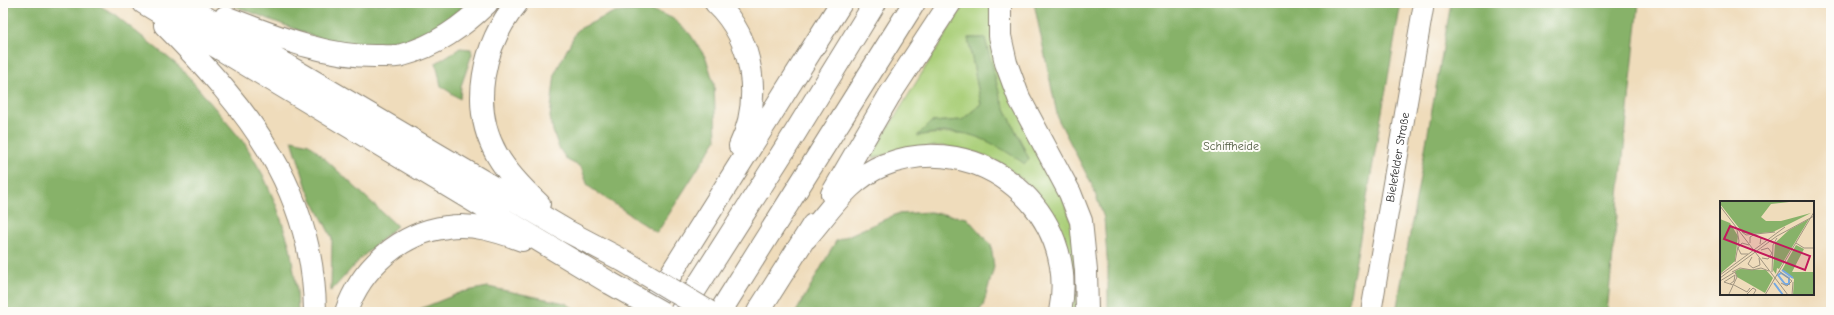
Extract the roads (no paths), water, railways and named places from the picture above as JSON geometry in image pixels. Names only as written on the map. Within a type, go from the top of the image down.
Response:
[{"type":"highway","points":[[143,3],[610,283],[661,312]]},
{"type":"highway","points":[[143,3],[203,64],[234,100],[279,168],[294,201],[308,245],[315,292],[315,312]]},
{"type":"highway","points":[[181,3],[709,312]]},
{"type":"highway","points":[[190,3],[267,33],[316,49],[364,57],[401,56],[445,38],[487,3]]},
{"type":"highway","points":[[517,3],[500,25],[483,73],[482,104],[485,122],[496,154],[506,169],[517,183],[567,230]]},
{"type":"highway","points":[[711,209],[747,132],[750,117],[752,86],[751,71],[740,39],[731,22],[716,3]]},
{"type":"highway","points":[[647,312],[842,3]]},
{"type":"highway","points":[[681,312],[795,133],[875,3]]},
{"type":"highway","points":[[720,312],[914,3]]},
{"type":"highway","points":[[758,312],[806,238],[889,96],[950,3]]},
{"type":"highway","points":[[1000,3],[1000,36],[1006,63],[1019,98],[1070,193],[1081,221],[1086,271],[1087,312]]},
{"type":"highway","points":[[806,238],[838,198],[856,180],[870,172],[900,160],[915,157],[937,156],[979,164],[1007,179],[1031,201],[1049,227],[1060,257],[1063,288],[1060,312]]},
{"type":"highway","points":[[346,312],[356,289],[376,263],[402,243],[431,230],[447,226],[467,226],[504,233],[573,260]]},
{"type":"main road","name":"Bielefelder Straße","points":[[1371,312],[1424,3]]},
{"type":"park label","name":"Schiffheide","points":[[1231,146]]}]
